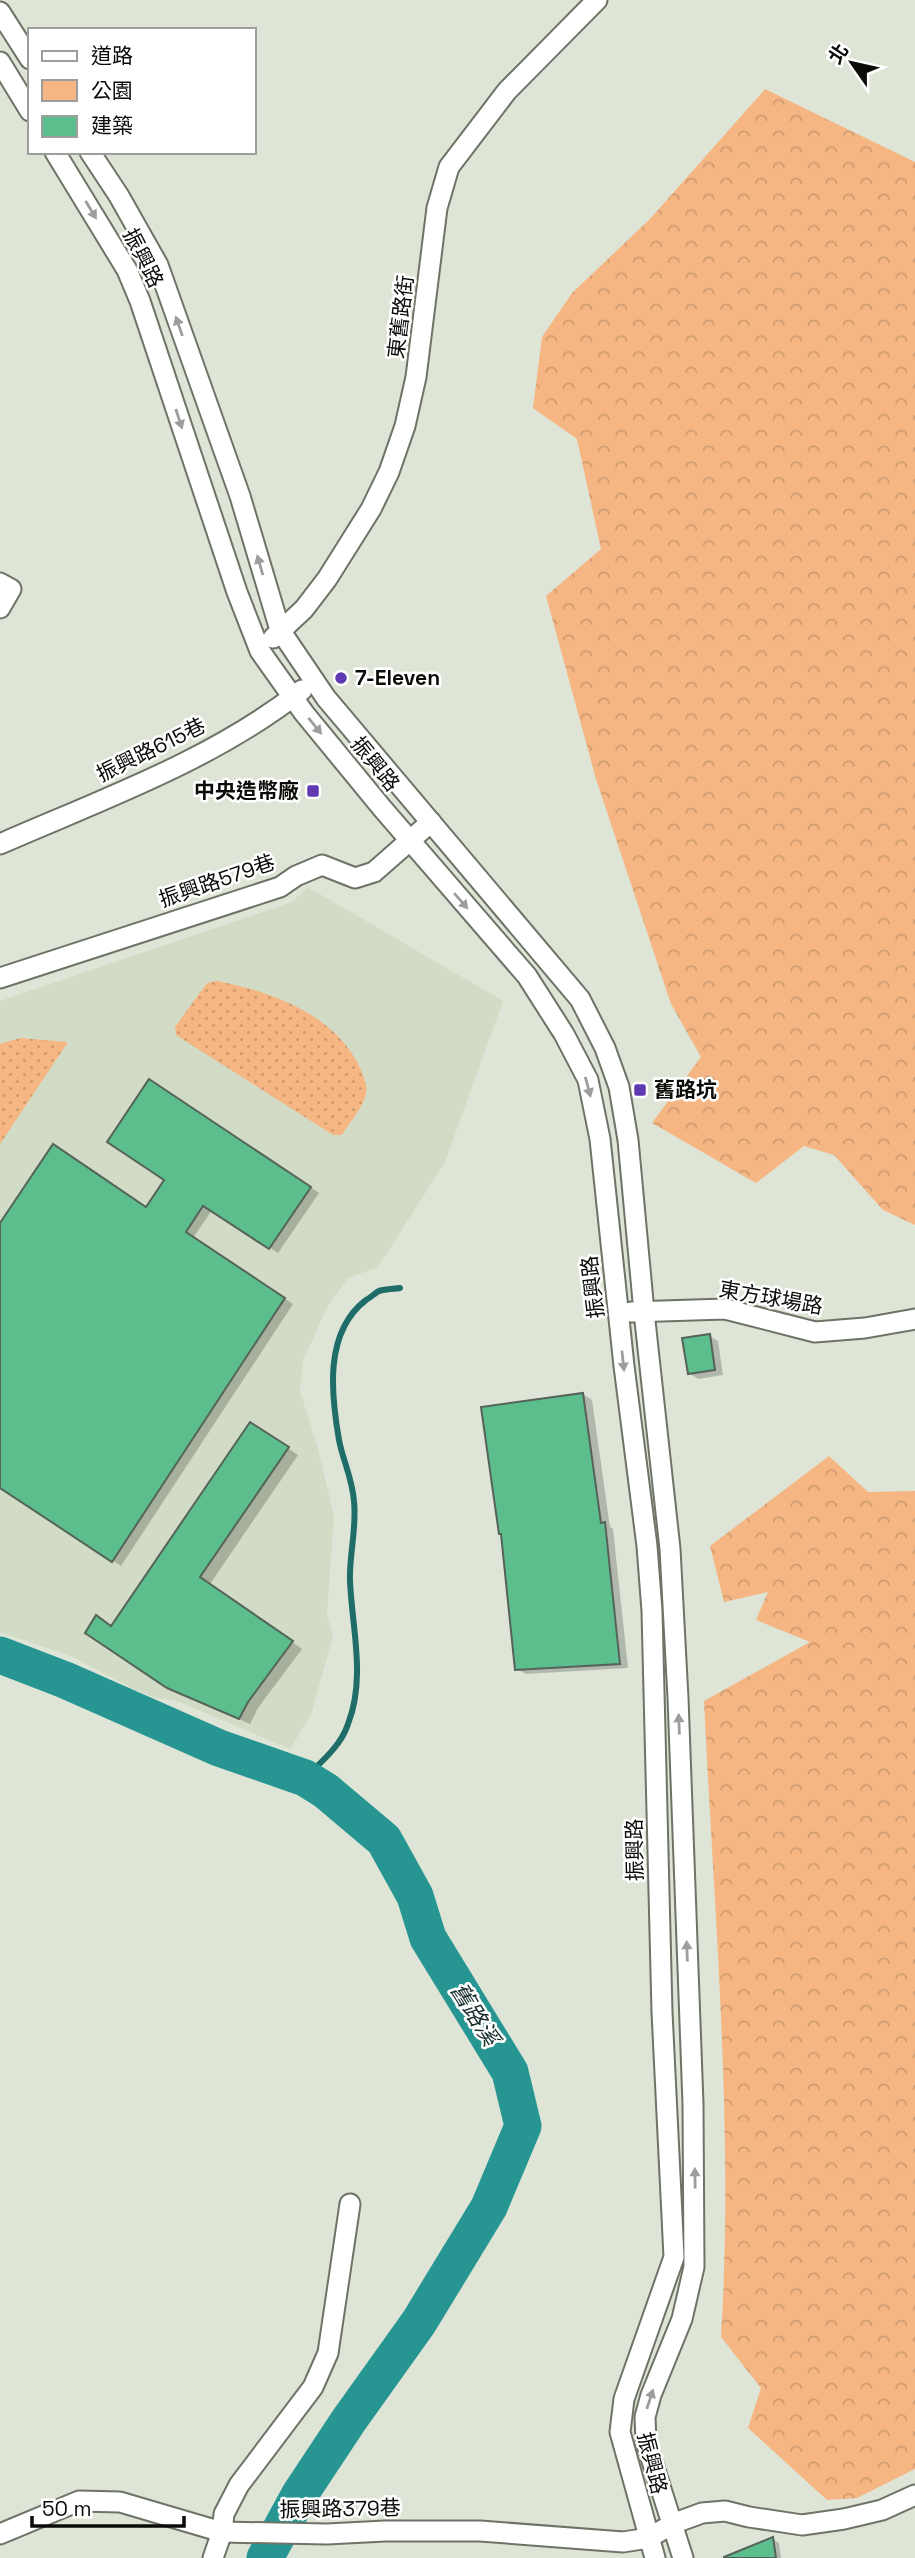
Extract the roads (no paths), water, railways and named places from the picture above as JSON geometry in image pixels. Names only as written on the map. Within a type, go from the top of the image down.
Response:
[{"type":"street","name":"東舊路街","points":[[260,651],[304,609],[327,579],[371,509],[389,472],[405,426],[416,377],[437,208],[449,167],[507,91],[597,0]]},
{"type":"street","points":[[0,12],[28,56]]},
{"type":"street","points":[[0,62],[28,108]]},
{"type":"street","name":"振興路","points":[[56,154],[127,271],[141,301],[237,592],[260,651],[292,697],[408,841],[527,976],[564,1034],[588,1080],[600,1139],[647,1546],[652,1611],[662,2012],[674,2257],[637,2360],[621,2415],[620,2432],[655,2558]]},
{"type":"street","name":"振興路","points":[[91,154],[119,196],[158,265],[240,496],[280,630],[326,698],[580,999],[605,1048],[619,1087],[628,1140],[670,1549],[678,1698],[694,2118],[694,2267],[682,2319],[651,2395],[645,2417],[646,2442],[683,2558]]},
{"type":"street","points":[[0,583],[11,589],[0,608]]},
{"type":"street","name":"振興路615巷","points":[[0,844],[175,768],[258,720],[313,680]]},
{"type":"street","name":"振興路579巷","points":[[0,978],[280,887],[322,864],[355,878],[374,872],[431,822]]},
{"type":"street","name":"東方球場路","points":[[619,1312],[725,1309],[815,1332],[865,1328],[915,1319]]},
{"type":"street","points":[[214,2558],[224,2514],[239,2485],[313,2387],[328,2353],[350,2204]]},
{"type":"street","points":[[649,2538],[672,2524],[702,2513],[725,2511],[802,2525],[882,2510],[915,2495]]},
{"type":"street","name":"振興路379巷","points":[[0,2535],[79,2501],[120,2502],[222,2532],[327,2534],[480,2531],[623,2542],[649,2538]]},
{"type":"waterway","points":[[305,1778],[341,1739],[348,1724],[356,1689],[350,1581],[355,1511],[353,1492],[339,1440],[334,1403],[337,1346],[352,1313],[366,1300],[379,1291],[400,1288]]},
{"type":"waterway","name":"舊路溪","points":[[0,1655],[65,1680],[219,1748],[305,1778],[326,1791],[384,1840],[415,1896],[428,1938],[510,2072],[523,2126],[489,2207],[419,2322],[300,2494],[265,2558]]},
{"type":"place","name":"7-Eleven","points":[[341,678]]},
{"type":"place","name":"中央造幣廠","points":[[313,791]]},
{"type":"place","name":"舊路坑","points":[[640,1090]]}]
